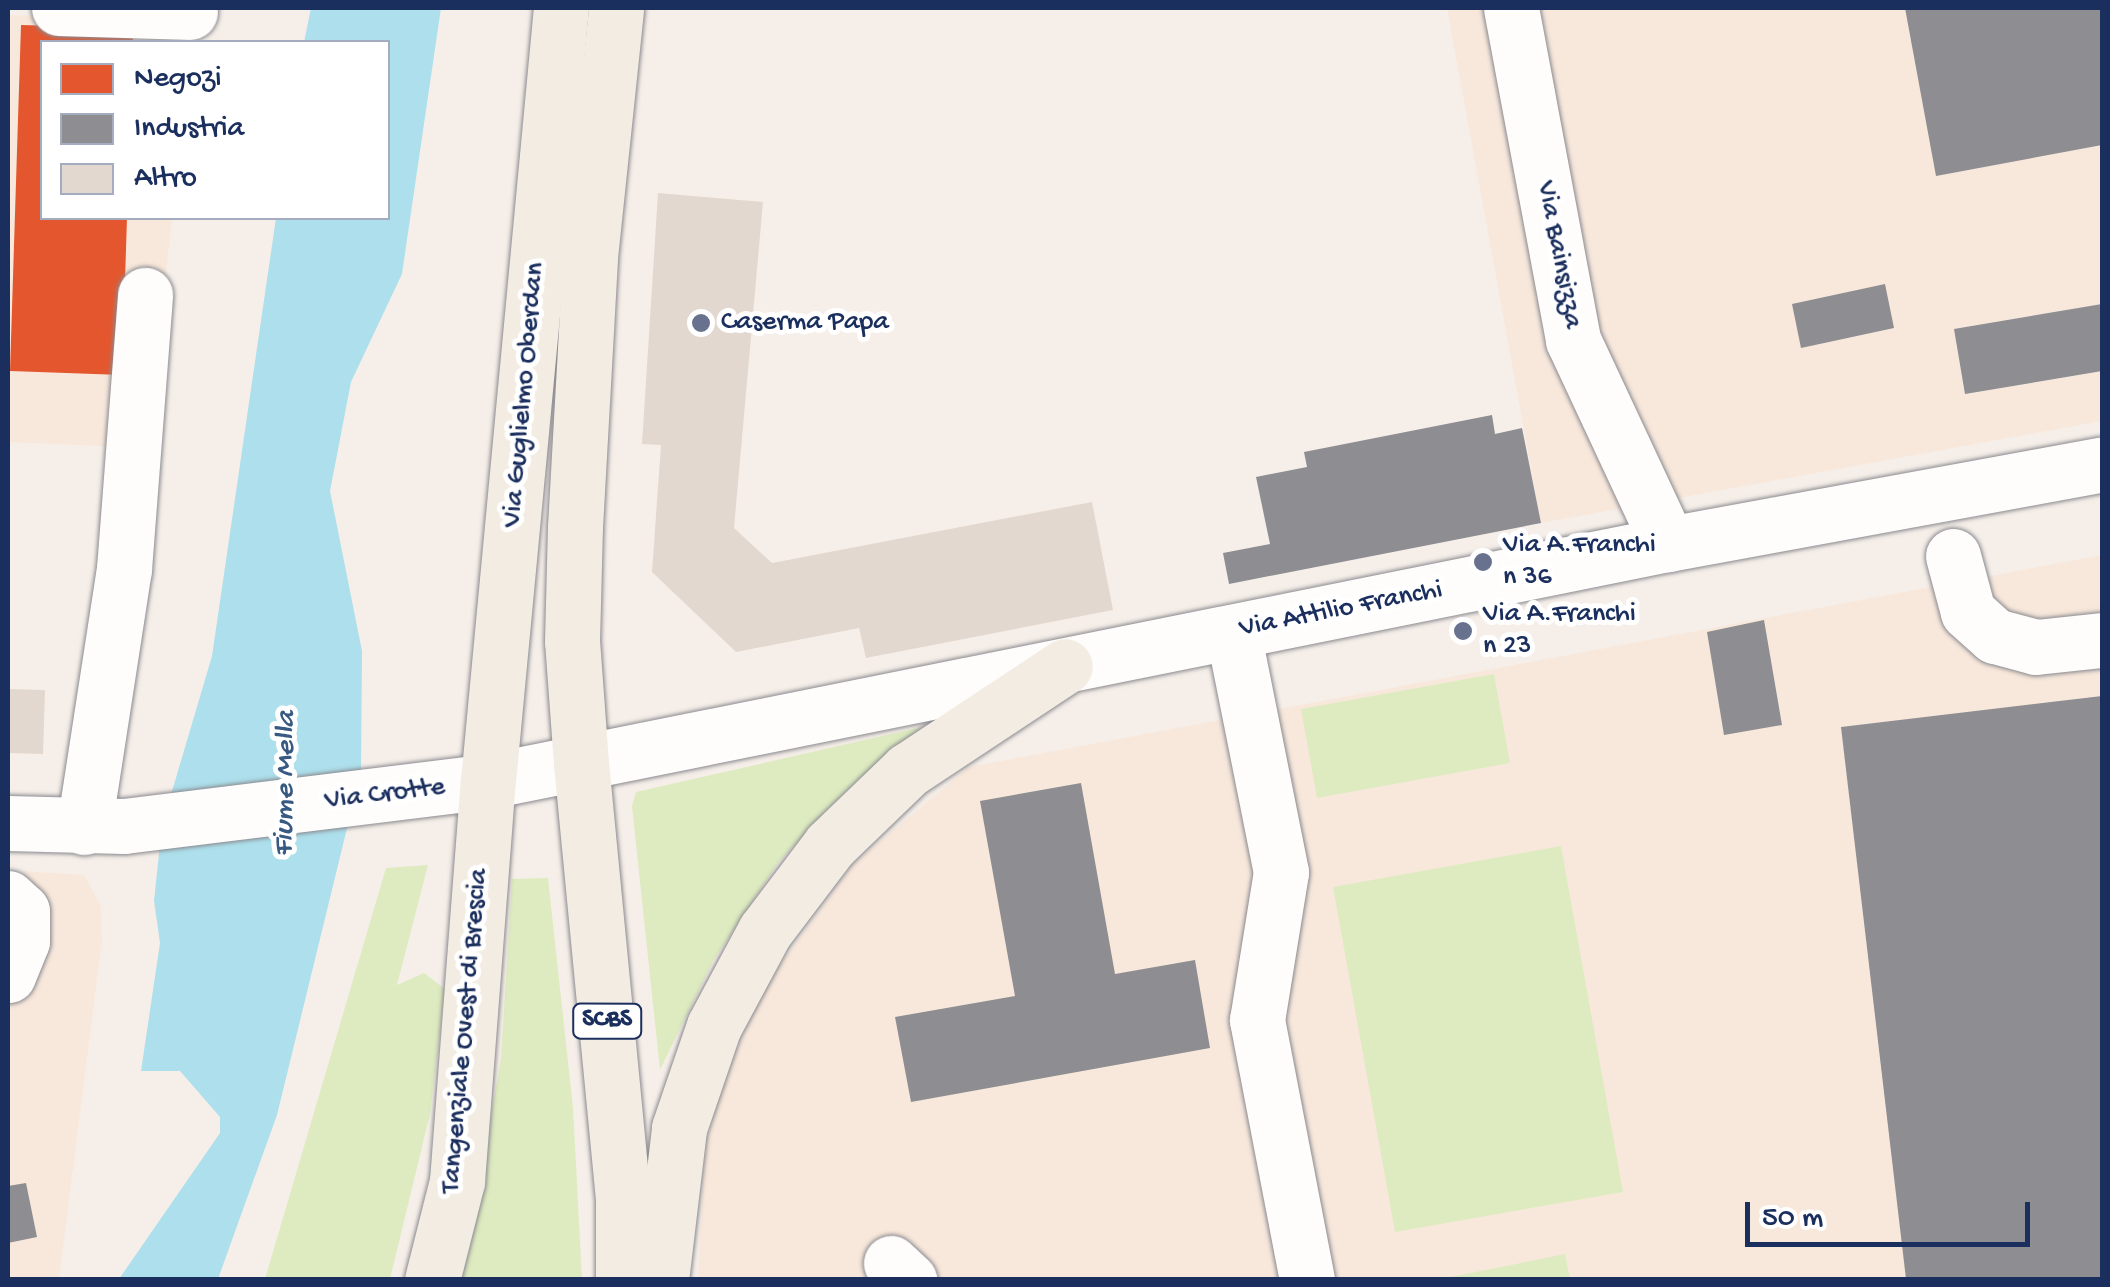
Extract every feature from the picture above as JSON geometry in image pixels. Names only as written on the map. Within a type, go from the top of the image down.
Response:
[{"type":"main road","name":"Via Guglielmo Oberdan","points":[[488,781],[561,8]]},
{"type":"main road","name":"Via Guglielmo Oberdan","points":[[582,763],[572,640],[575,528],[590,256],[616,8]]},
{"type":"main road","points":[[661,1280],[679,1128],[714,1026],[765,932],[830,845],[908,770],[1065,666]]},
{"type":"main road","name":"SCBS","points":[[582,763],[623,1201],[622,1280]]},
{"type":"main road","name":"Tangenziale Ovest di Brescia","points":[[432,1280],[457,1181],[488,781]]},
{"type":"street","points":[[59,8],[190,12]]},
{"type":"street","name":"Via Bainsizza","points":[[1511,8],[1573,340],[1668,544]]},
{"type":"street","points":[[104,827],[145,295]]},
{"type":"street","name":"Via Attilio Franchi","points":[[582,763],[1668,544],[2102,464]]},
{"type":"street","points":[[1953,556],[1968,612],[1994,636],[2036,647],[2102,640]]},
{"type":"street","points":[[1233,632],[1281,872],[1257,1020],[1306,1280]]},
{"type":"street","name":"Via Crotte","points":[[8,822],[104,827],[420,792],[582,763]]},
{"type":"street","points":[[8,898],[22,911],[22,941],[8,975]]},
{"type":"shaded area","points":[[1447,8],[2102,8],[2102,421],[1541,523]]},
{"type":"shaded area","points":[[8,15],[194,21],[191,40],[40,40],[40,220],[172,220],[147,448],[8,442]]},
{"type":"shaded area","points":[[2102,555],[2102,1279],[698,1279],[705,1145],[730,1063],[766,984],[854,863],[969,767]]},
{"type":"shaded area","points":[[22,871],[84,875],[101,906],[102,940],[59,1279],[8,1279],[8,1008],[51,928],[45,895]]},
{"type":"green space","points":[[1494,674],[1510,763],[1317,798],[1301,709]]},
{"type":"green space","points":[[922,727],[832,805],[778,863],[713,961],[660,1070],[632,806],[636,792]]},
{"type":"green space","points":[[1561,846],[1623,1192],[1395,1232],[1333,887]]},
{"type":"green space","points":[[428,865],[397,985],[424,973],[445,989],[430,1114],[390,1279],[265,1279],[386,868]]},
{"type":"green space","points":[[548,878],[573,1108],[582,1279],[462,1279],[501,1059],[512,879]]},
{"type":"green space","points":[[1565,1254],[1570,1279],[1438,1279],[1461,1275]]},
{"type":"water","name":"Fiume Mella","points":[[311,8],[441,8],[402,274],[351,382],[330,491],[362,651],[361,771],[277,1115],[218,1279],[119,1279],[220,1133],[220,1117],[180,1071],[141,1071],[160,943],[154,901],[162,825],[212,656],[276,220],[390,220],[390,40],[304,40]]},
{"type":"building: Negozi","points":[[21,25],[133,28],[133,40],[40,40],[40,220],[127,220],[122,375],[10,371]]},
{"type":"building: Industria","points":[[1905,8],[2102,8],[2102,145],[1936,176]]},
{"type":"building: Industria","points":[[1885,284],[1894,328],[1801,348],[1792,304]]},
{"type":"building: Industria","points":[[2102,304],[2102,371],[1965,394],[1954,329]]},
{"type":"building: Industria","points":[[1492,415],[1495,434],[1522,428],[1541,523],[1229,584],[1223,553],[1270,544],[1256,477],[1307,467],[1304,452]]},
{"type":"building: Industria","points":[[1764,620],[1782,725],[1724,735],[1707,632]]},
{"type":"building: Industria","points":[[2102,696],[2102,1279],[1906,1279],[1841,727]]},
{"type":"building: Industria","points":[[1081,783],[1115,974],[1195,960],[1210,1048],[911,1102],[895,1017],[1015,996],[980,801]]},
{"type":"building: Industria","points":[[26,1183],[37,1237],[8,1243],[8,1186]]},
{"type":"building: Altro","name":"Caserma Papa","points":[[658,193],[763,202],[734,528],[772,563],[1092,502],[1113,610],[866,658],[859,628],[736,652],[652,572],[661,445],[642,444]]},
{"type":"building: Altro","points":[[8,689],[45,690],[43,754],[8,753]]},
{"type":"place","name":"Caserma Papa","points":[[701,323]]},
{"type":"place","name":"Via A.Franchi n 36","points":[[1483,562]]},
{"type":"place","name":"Via A.Franchi n 23","points":[[1463,631]]}]
